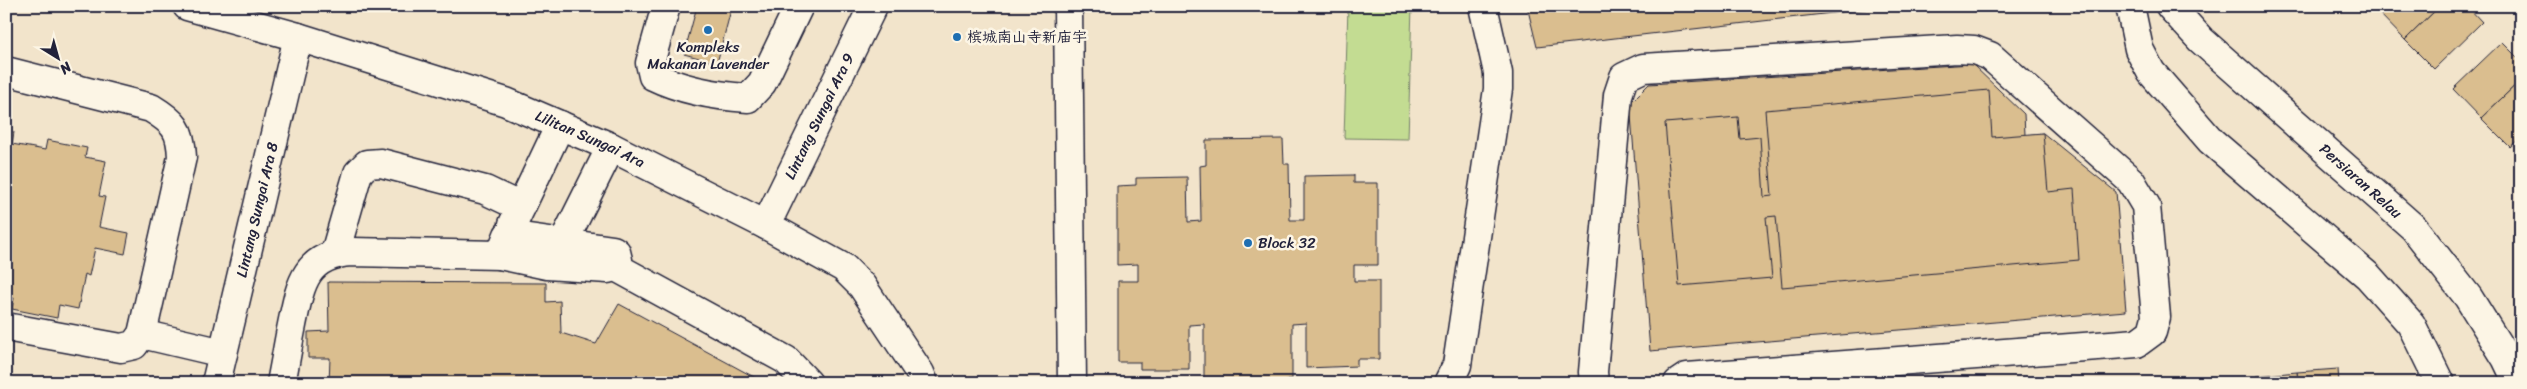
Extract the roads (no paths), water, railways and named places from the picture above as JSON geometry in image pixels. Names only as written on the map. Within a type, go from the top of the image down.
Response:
[{"type":"street","name":"Lilitan Sungai Ara","points":[[187,6],[298,37],[506,102],[611,147],[766,225],[844,268],[862,286],[920,373],[924,383]]},
{"type":"street","points":[[666,6],[650,63],[653,76],[670,84],[729,97],[748,98],[762,83],[798,6]]},
{"type":"street","name":"Lintang Sungai Ara 9","points":[[766,225],[872,6]]},
{"type":"street","points":[[1068,6],[1072,383]]},
{"type":"street","points":[[1448,383],[1457,364],[1498,89],[1498,73],[1483,6]]},
{"type":"street","points":[[2130,6],[2139,49],[2151,72],[2211,141],[2368,276],[2410,324],[2440,383]]},
{"type":"street","name":"Persiaran Relau","points":[[2170,6],[2201,40],[2414,228],[2468,298],[2506,358],[2518,383]]},
{"type":"street","name":"Lintang Sungai Ara 8","points":[[216,383],[298,37]]},
{"type":"street","points":[[1594,383],[1593,372],[1618,95],[1624,77],[1643,68],[1957,49],[1974,50],[1990,56],[2131,181],[2146,206],[2156,317],[2152,332],[2137,342],[1687,377],[1678,383]]},
{"type":"street","points":[[6,71],[152,108],[166,117],[178,129],[182,142],[182,157],[142,334],[134,345],[120,348],[6,327]]},
{"type":"street","points":[[504,245],[560,126]]},
{"type":"street","points":[[564,241],[611,147]]},
{"type":"street","points":[[335,253],[358,173],[367,164],[382,163],[485,190],[521,207]]},
{"type":"street","points":[[281,383],[300,286],[308,272],[319,261],[335,253],[564,241],[613,250],[616,252],[618,260],[614,266],[608,269],[547,265],[504,245]]},
{"type":"street","points":[[614,266],[786,360],[808,383]]},
{"type":"street","points":[[142,334],[223,353]]},
{"type":"place","name":"Kompleks Makanan Lavender","points":[[708,30]]},
{"type":"place","name":"槟城南山寺新庙宇","points":[[957,37]]},
{"type":"place","name":"Block 32","points":[[1248,243]]}]
